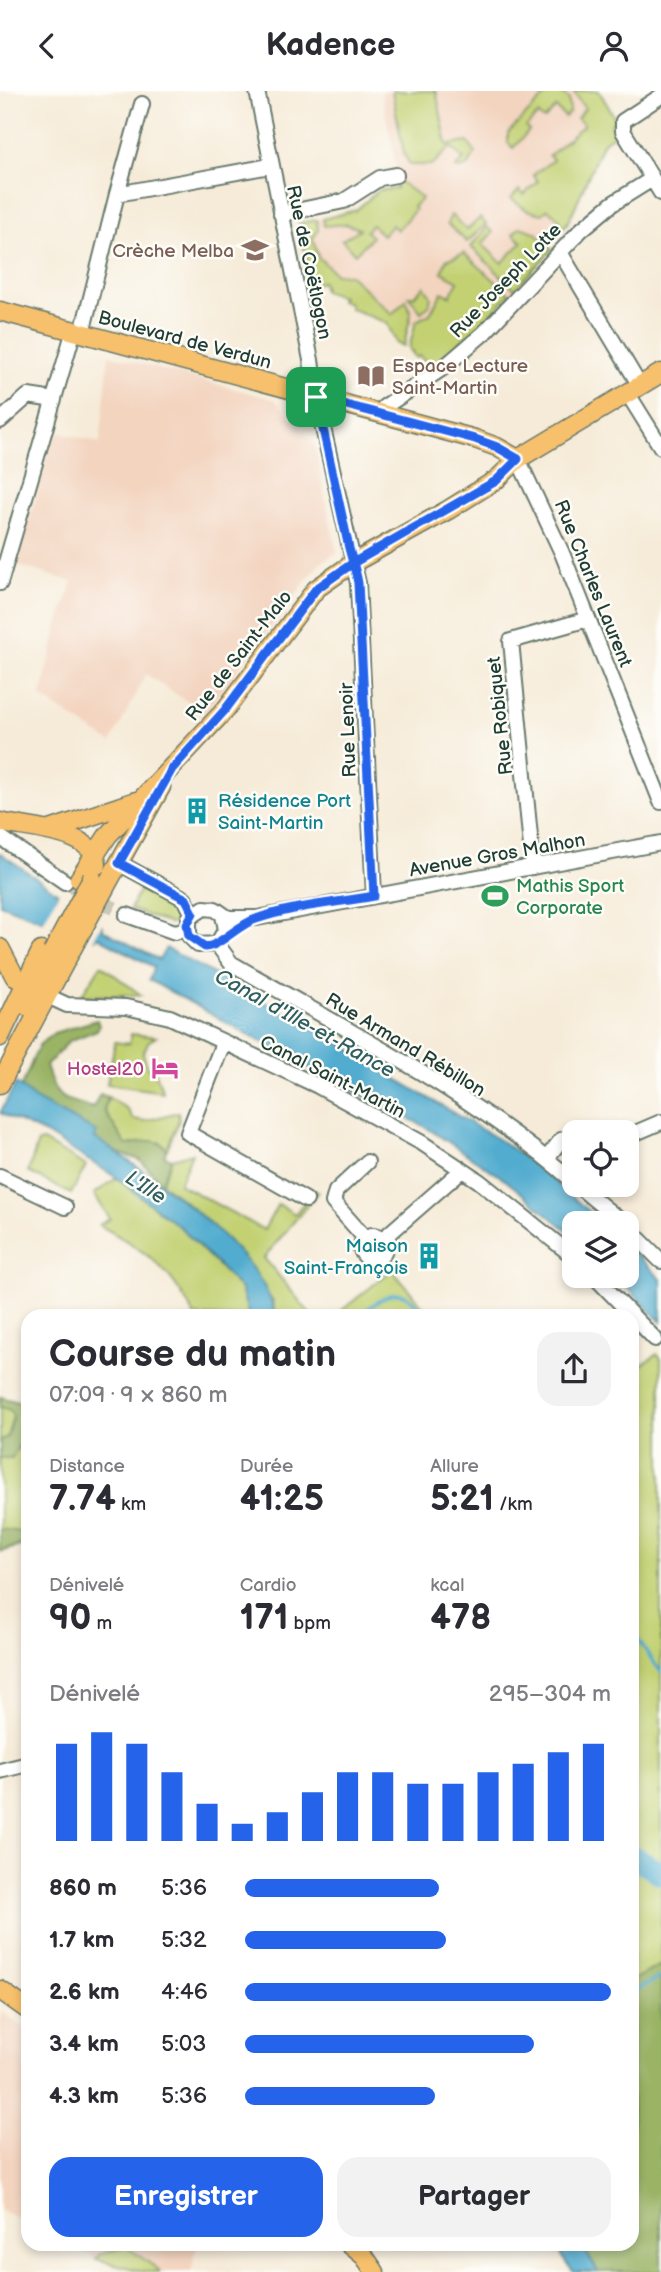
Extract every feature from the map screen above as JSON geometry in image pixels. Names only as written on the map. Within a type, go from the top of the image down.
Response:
[{"type":"main road","name":"Boulevard de Verdun","points":[[0,311],[475,439],[518,459]]},
{"type":"main road","name":"Rue de Saint-Malo","points":[[0,1037],[55,958],[94,855],[139,800],[172,769],[225,710],[316,589],[353,563],[496,481],[518,459],[661,373]]},
{"type":"main road","name":"Rue de Saint-Malo","points":[[55,958],[86,881],[119,863],[172,769]]},
{"type":"main road","points":[[32,830],[51,830],[139,800]]},
{"type":"main road","points":[[0,822],[77,838],[94,855]]},
{"type":"main road","points":[[0,948],[15,977],[37,987],[55,958]]},
{"type":"main road","name":"Rue de Saint-Malo","points":[[0,1084],[5,1063],[37,987]]},
{"type":"main road","points":[[0,1990],[21,2005]]},
{"type":"main road","points":[[358,2251],[375,2272]]},
{"type":"street","name":"Rue de Coëtlogon","points":[[260,92],[270,166],[307,337],[316,397],[353,563]]},
{"type":"street","points":[[661,96],[623,121],[623,131],[661,193]]},
{"type":"street","points":[[0,583],[54,400],[78,332],[142,104]]},
{"type":"street","points":[[117,194],[270,166]]},
{"type":"street","points":[[281,214],[344,201],[380,178],[396,175]]},
{"type":"street","name":"Rue Joseph Lotte","points":[[384,407],[443,368],[484,333],[597,216],[652,179]]},
{"type":"street","points":[[560,252],[634,390],[661,447]]},
{"type":"street","points":[[0,421],[25,397],[54,400]]},
{"type":"street","name":"Rue Charles Laurent","points":[[518,459],[531,482],[588,618],[661,802]]},
{"type":"street","name":"Rue Lenoir","points":[[353,563],[358,583],[364,668],[374,896]]},
{"type":"street","name":"Rue Robiquet","points":[[533,867],[511,641],[588,618]]},
{"type":"street","points":[[0,837],[86,881]]},
{"type":"street","name":"Avenue Gros Malhon","points":[[223,916],[257,918],[661,843]]},
{"type":"street","points":[[119,863],[186,899],[193,913],[187,929],[175,932],[127,915]]},
{"type":"street","points":[[193,913],[210,908],[223,916],[221,940]]},
{"type":"street","name":"Avenue Gros Malhon","points":[[221,940],[257,918]]},
{"type":"street","name":"Rue Armand Rébillon","points":[[187,929],[198,945],[221,940],[231,963],[470,1104],[562,1171]]},
{"type":"street","name":"Canal Saint-Martin","points":[[37,987],[67,1005],[86,1008],[126,1007],[165,1016],[318,1087],[422,1143],[462,1170],[562,1248]]},
{"type":"street","points":[[223,1043],[188,1133],[306,1200]]},
{"type":"street","points":[[639,1131],[661,1122]]},
{"type":"street","points":[[547,1158],[562,1140]]},
{"type":"street","points":[[365,1238],[333,1202],[335,1191],[367,1163]]},
{"type":"street","points":[[383,1239],[462,1170]]},
{"type":"street","points":[[0,1176],[65,1207]]},
{"type":"street","name":"Rue Armand Rébillon","points":[[592,1197],[609,1211]]},
{"type":"street","points":[[365,1238],[375,1235],[383,1239]]},
{"type":"street","points":[[365,1238],[362,1251],[372,1259],[384,1253],[383,1239]]},
{"type":"street","name":"Rue Armand Rébillon","points":[[639,1238],[661,1261]]},
{"type":"street","points":[[606,1288],[626,1309]]},
{"type":"street","points":[[639,1322],[655,1339]]},
{"type":"street","points":[[0,1771],[21,1766]]},
{"type":"shaded area","points":[[381,91],[589,91],[616,134],[603,142],[569,221],[548,245],[552,250],[480,326],[438,361],[415,327],[341,301],[342,297],[324,291],[322,282],[312,284],[299,223],[356,210],[379,190],[396,189],[396,168]]},
{"type":"shaded area","points":[[109,355],[275,400],[314,442],[337,553],[320,563],[204,713],[146,674],[111,743],[41,697],[58,625],[73,582],[16,565],[55,431],[100,443]]},
{"type":"shaded area","points":[[0,2011],[21,2026],[21,2220],[0,2210]]},
{"type":"shaded area","points":[[80,2251],[196,2251],[191,2272],[144,2272],[103,2262]]},
{"type":"green space","points":[[392,91],[436,91],[447,145],[468,142],[475,153],[469,165],[462,169],[456,168],[464,159],[451,147],[432,165],[410,165],[404,154]]},
{"type":"green space","points":[[550,91],[558,91],[569,99],[570,112],[565,117],[556,108],[544,120],[538,115],[526,127],[529,131],[513,148],[508,143],[508,133]]},
{"type":"green space","points":[[573,91],[599,91],[615,118],[611,126],[616,134],[603,142],[569,221],[561,230],[559,219],[548,209],[542,214],[527,210],[511,199],[519,190],[524,195],[538,181],[533,175],[553,160],[549,156],[584,125],[577,118],[585,109]]},
{"type":"green space","points":[[397,180],[422,198],[397,230],[392,225],[383,235],[372,225],[366,231],[372,237],[355,254],[342,240],[360,229],[345,224],[324,226],[323,219],[356,210],[379,190],[396,189]]},
{"type":"green space","points":[[451,215],[467,230],[480,218],[486,224],[467,242],[447,224]]},
{"type":"green space","points":[[317,220],[318,231],[313,238],[318,257],[336,274],[350,275],[392,314],[406,300],[411,314],[404,346],[397,344],[387,323],[349,308],[350,304],[341,301],[342,297],[324,291],[322,282],[312,284],[299,223]]},
{"type":"green space","points":[[487,227],[493,232],[482,244],[502,263],[522,242],[513,234],[520,227],[535,232],[552,250],[515,289],[471,247]]},
{"type":"green space","points":[[464,253],[510,294],[480,326],[429,368],[420,356],[416,358],[409,348],[416,321],[430,314],[442,292],[450,296],[458,281],[442,272],[446,260]]},
{"type":"green space","points":[[424,286],[431,296],[429,306],[421,312],[409,296],[414,296]]},
{"type":"green space","points":[[141,887],[175,903],[180,910],[176,922],[170,924],[130,909]]},
{"type":"green space","points":[[101,965],[141,995],[81,996]]},
{"type":"green space","points":[[97,1020],[97,1030],[69,1041],[46,1066],[50,1078],[57,1093],[73,1102],[93,1108],[100,1094],[108,1097],[104,1110],[126,1145],[152,1141],[167,1149],[164,1156],[172,1159],[161,1183],[140,1160],[100,1147],[20,1090],[39,1045],[54,1033]]},
{"type":"green space","points":[[131,1034],[156,1037],[148,1042],[143,1054],[148,1068],[153,1067],[163,1092],[107,1084],[115,1042],[129,1044]]},
{"type":"green space","points":[[108,1097],[127,1109],[133,1119],[145,1121],[178,1112],[179,1120],[167,1149],[160,1142],[126,1146],[104,1110]]},
{"type":"green space","points":[[43,1141],[86,1166],[71,1194],[28,1172],[38,1142]]},
{"type":"green space","points":[[192,1153],[179,1184],[264,1230],[278,1204],[295,1214],[314,1190],[318,1192],[264,1258],[306,1309],[274,1309],[273,1301],[187,1203],[161,1183],[172,1159]]},
{"type":"green space","points":[[117,1178],[182,1229],[241,1289],[247,1309],[190,1309],[176,1285],[155,1262],[99,1225],[110,1219],[94,1194]]},
{"type":"green space","points":[[392,1270],[425,1309],[344,1309]]},
{"type":"green space","points":[[657,1354],[661,1359],[661,2272],[598,2272],[585,2251],[639,2251],[639,1367]]},
{"type":"green space","points":[[0,1397],[21,1403],[21,1546],[0,1552]]},
{"type":"green space","points":[[0,1397],[21,1403],[21,1451],[19,1445],[12,1458],[0,1458],[0,1440],[7,1437],[13,1416],[10,1410],[0,1407]]},
{"type":"green space","points":[[0,1529],[21,1532],[21,1545],[0,1551]]},
{"type":"green space","points":[[661,1965],[661,2272],[598,2272],[585,2251],[639,2251],[639,1976]]},
{"type":"green space","points":[[133,2251],[159,2272],[144,2272],[96,2259],[101,2254]]},
{"type":"water","points":[[0,853],[58,893],[56,899],[103,926],[103,930],[159,960],[166,948],[351,1049],[361,1058],[506,1144],[562,1188],[562,1197],[572,1197],[588,1211],[562,1211],[562,1226],[504,1179],[424,1126],[335,1082],[149,980],[154,967],[98,937],[95,939],[46,917],[44,921],[0,904]]},
{"type":"water","name":"L'Ille","points":[[16,1083],[35,1099],[97,1132],[95,1138],[173,1193],[228,1240],[250,1265],[267,1291],[273,1309],[247,1309],[241,1289],[182,1229],[117,1178],[46,1134],[0,1113]]},
{"type":"water","points":[[639,1257],[661,1279],[661,1322],[628,1288],[639,1288]]},
{"type":"water","points":[[559,2251],[585,2251],[598,2272],[573,2272]]},
{"type":"pier","points":[[60,890],[60,897],[103,922],[92,942],[47,921],[42,924]]},
{"type":"waterway","points":[[368,1309],[385,1298],[400,1294],[408,1297],[419,1309]]},
{"type":"waterway","points":[[639,1642],[661,1672]]},
{"type":"waterway","points":[[639,1860],[661,1874]]},
{"type":"waterway","points":[[639,1988],[661,1977]]},
{"type":"tunnel","points":[[65,882],[127,915]]},
{"type":"place","name":"Crèche Melba","points":[[255,250]]},
{"type":"place","name":"Espace Lecture Saint-Martin","points":[[371,376]]},
{"type":"place","name":"Résidence Port Saint-Martin","points":[[197,811]]},
{"type":"place","name":"Mathis Sport Corporate","points":[[495,896]]},
{"type":"place","name":"Hostel20","points":[[165,1068]]},
{"type":"place","name":"Maison Saint-François","points":[[429,1256]]},
{"type":"route","points":[[316,397],[326,432],[349,548],[351,557],[353,563],[358,583],[374,896],[257,918],[231,931],[217,944],[205,947],[198,945],[189,936],[187,924],[193,913],[186,899],[119,863],[172,769],[225,710],[316,589],[353,563],[496,481],[518,459],[475,439],[316,397]]},
{"type":"water label","name":"Canal d'Ille-et-Rance","points":[[305,1023]]}]
